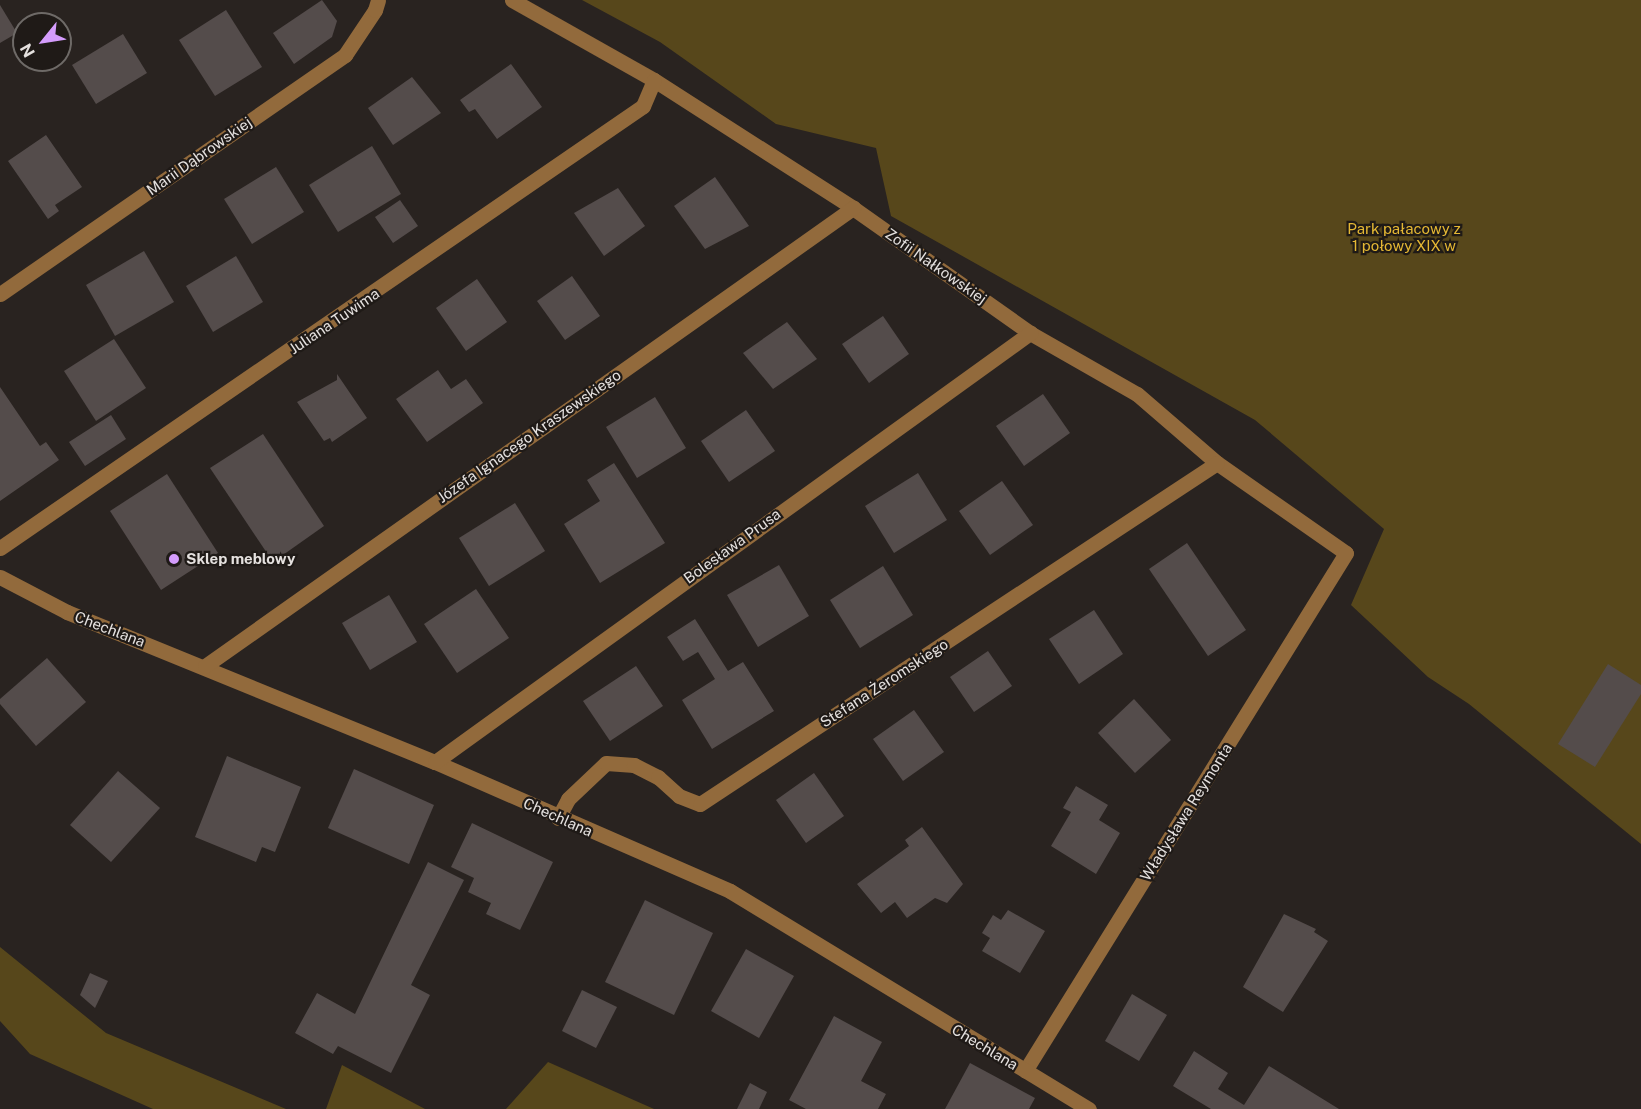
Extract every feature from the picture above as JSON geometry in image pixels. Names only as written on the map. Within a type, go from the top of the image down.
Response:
[{"type":"street","name":"Marii Dąbrowskiej","points":[[0,294],[345,55],[375,10],[378,0]]},
{"type":"street","name":"Zofii Nałkowskiej","points":[[512,0],[654,80],[853,208],[1030,333],[1137,394],[1217,463],[1346,553]]},
{"type":"street","name":"Juliana Tuwima","points":[[0,548],[643,106],[654,80]]},
{"type":"street","name":"Józefa Ignacego Kraszewskiego","points":[[205,666],[853,208]]},
{"type":"street","name":"Bolesława Prusa","points":[[435,762],[1030,333]]},
{"type":"street","name":"Stefana Żeromskiego","points":[[558,818],[568,799],[606,763],[634,765],[658,777],[679,796],[700,804],[1217,463]]},
{"type":"street","name":"Władysława Reymonta","points":[[1025,1071],[1346,553]]},
{"type":"street","name":"Chechlana","points":[[0,577],[67,612],[205,666],[435,762],[558,818],[730,891],[1089,1109]]},
{"type":"green space","name":"Park pałacowy z 1 połowy XIX w","points":[[582,0],[1641,0],[1641,844],[1469,704],[1428,677],[1351,605],[1384,529],[1255,420],[891,216],[876,148],[776,124],[660,42]]},
{"type":"green space","points":[[0,947],[106,1033],[286,1109],[153,1109],[30,1054],[0,1021]]},
{"type":"green space","points":[[548,1062],[654,1109],[506,1109]]},
{"type":"green space","points":[[342,1065],[425,1109],[326,1109]]},
{"type":"building","points":[[322,0],[337,21],[332,37],[294,64],[273,33]]},
{"type":"building","points":[[0,5],[12,25],[12,36],[0,43]]},
{"type":"building","points":[[226,10],[262,67],[215,96],[179,40]]},
{"type":"building","points":[[123,34],[147,73],[96,104],[72,65]]},
{"type":"building","points":[[511,64],[542,107],[497,139],[475,109],[469,112],[460,100]]},
{"type":"building","points":[[412,77],[441,113],[393,145],[368,108]]},
{"type":"building","points":[[46,135],[82,187],[55,205],[59,211],[48,219],[8,161]]},
{"type":"building","points":[[372,146],[401,194],[338,232],[309,185]]},
{"type":"building","points":[[276,167],[304,212],[252,244],[224,199]]},
{"type":"building","points":[[715,177],[749,226],[705,249],[674,206]]},
{"type":"building","points":[[618,188],[645,226],[604,256],[574,213]]},
{"type":"building","points":[[400,200],[418,226],[393,243],[375,217]]},
{"type":"building","points":[[144,251],[174,302],[115,336],[86,285]]},
{"type":"building","points":[[236,256],[263,302],[213,332],[186,286]]},
{"type":"building","points":[[572,276],[600,316],[565,340],[537,301]]},
{"type":"building","points":[[477,279],[507,322],[466,351],[436,308]]},
{"type":"building","points":[[883,316],[909,354],[869,383],[842,344]]},
{"type":"building","points":[[787,322],[817,359],[773,389],[743,353]]},
{"type":"building","points":[[114,339],[146,388],[96,421],[64,371]]},
{"type":"building","points":[[438,370],[451,389],[466,379],[483,403],[427,442],[396,399]]},
{"type":"building","points":[[337,374],[367,418],[332,442],[330,438],[324,441],[297,402],[337,380]]},
{"type":"building","points":[[0,387],[40,446],[46,442],[59,460],[0,501]]},
{"type":"building","points":[[1043,394],[1070,433],[1024,466],[996,426]]},
{"type":"building","points":[[655,397],[686,448],[637,478],[606,427]]},
{"type":"building","points":[[746,410],[775,451],[729,482],[701,441]]},
{"type":"building","points":[[111,415],[126,439],[85,466],[69,442]]},
{"type":"building","points":[[263,434],[324,526],[273,562],[210,468]]},
{"type":"building","points":[[614,463],[665,543],[600,583],[564,524],[600,501],[587,480]]},
{"type":"building","points":[[918,473],[947,520],[894,553],[865,506]]},
{"type":"building","points":[[167,474],[218,553],[161,590],[110,511]]},
{"type":"building","points":[[1002,481],[1033,525],[990,555],[959,511]]},
{"type":"building","points":[[515,503],[545,551],[489,586],[459,538]]},
{"type":"building","points":[[1187,543],[1246,630],[1208,656],[1149,569]]},
{"type":"building","points":[[779,565],[809,616],[758,647],[727,595]]},
{"type":"building","points":[[883,566],[913,615],[860,648],[830,600]]},
{"type":"building","points":[[476,589],[509,638],[457,673],[424,624]]},
{"type":"building","points":[[389,595],[417,642],[370,670],[342,623]]},
{"type":"building","points":[[1094,610],[1123,654],[1079,684],[1049,639]]},
{"type":"building","points":[[695,619],[728,671],[743,662],[774,711],[712,749],[682,700],[715,679],[698,652],[683,661],[667,637]]},
{"type":"building","points":[[988,651],[1012,686],[974,712],[950,677]]},
{"type":"building","points":[[47,658],[86,702],[36,746],[0,704],[0,699]]},
{"type":"building","points":[[1608,664],[1641,685],[1641,694],[1595,767],[1558,744]]},
{"type":"building","points":[[636,666],[663,706],[610,741],[583,701]]},
{"type":"building","points":[[1134,699],[1171,740],[1135,773],[1098,733]]},
{"type":"building","points":[[914,710],[944,752],[903,781],[873,739]]},
{"type":"building","points":[[227,756],[301,787],[275,852],[262,847],[256,862],[195,837]]},
{"type":"building","points":[[354,769],[434,805],[409,864],[328,828]]},
{"type":"building","points":[[118,771],[160,808],[111,862],[70,825]]},
{"type":"building","points":[[814,773],[844,816],[806,843],[776,800]]},
{"type":"building","points":[[1076,786],[1108,805],[1099,820],[1120,833],[1096,874],[1051,846],[1071,812],[1063,808]]},
{"type":"building","points":[[472,823],[553,862],[520,930],[486,914],[491,903],[468,892],[474,878],[451,867]]},
{"type":"building","points":[[922,827],[963,884],[947,903],[935,898],[907,918],[895,902],[881,913],[857,884],[909,846],[905,840]]},
{"type":"building","points":[[428,862],[464,880],[411,985],[430,995],[391,1073],[338,1046],[333,1054],[295,1033],[317,993],[355,1014]]},
{"type":"building","points":[[645,900],[713,933],[674,1015],[605,982]]},
{"type":"building","points":[[1008,910],[1045,931],[1020,973],[982,951],[990,938],[982,933],[993,915],[1001,920]]},
{"type":"building","points":[[1284,914],[1316,929],[1314,932],[1328,941],[1283,1012],[1243,987]]},
{"type":"building","points":[[746,949],[794,976],[759,1038],[711,1011]]},
{"type":"building","points":[[90,973],[108,981],[95,1008],[80,995]]},
{"type":"building","points":[[582,990],[617,1007],[596,1048],[562,1031]]},
{"type":"building","points":[[1132,994],[1167,1015],[1139,1061],[1105,1041]]},
{"type":"building","points":[[834,1016],[882,1042],[861,1081],[886,1094],[878,1109],[806,1109],[789,1100]]},
{"type":"building","points":[[1194,1051],[1228,1073],[1218,1089],[1244,1105],[1269,1066],[1339,1109],[1211,1109],[1173,1086]]},
{"type":"building","points":[[970,1063],[1035,1098],[1029,1109],[945,1109]]},
{"type":"building","points":[[750,1083],[767,1092],[759,1109],[737,1109]]},
{"type":"place","name":"Sklep meblowy","points":[[174,559]]}]
